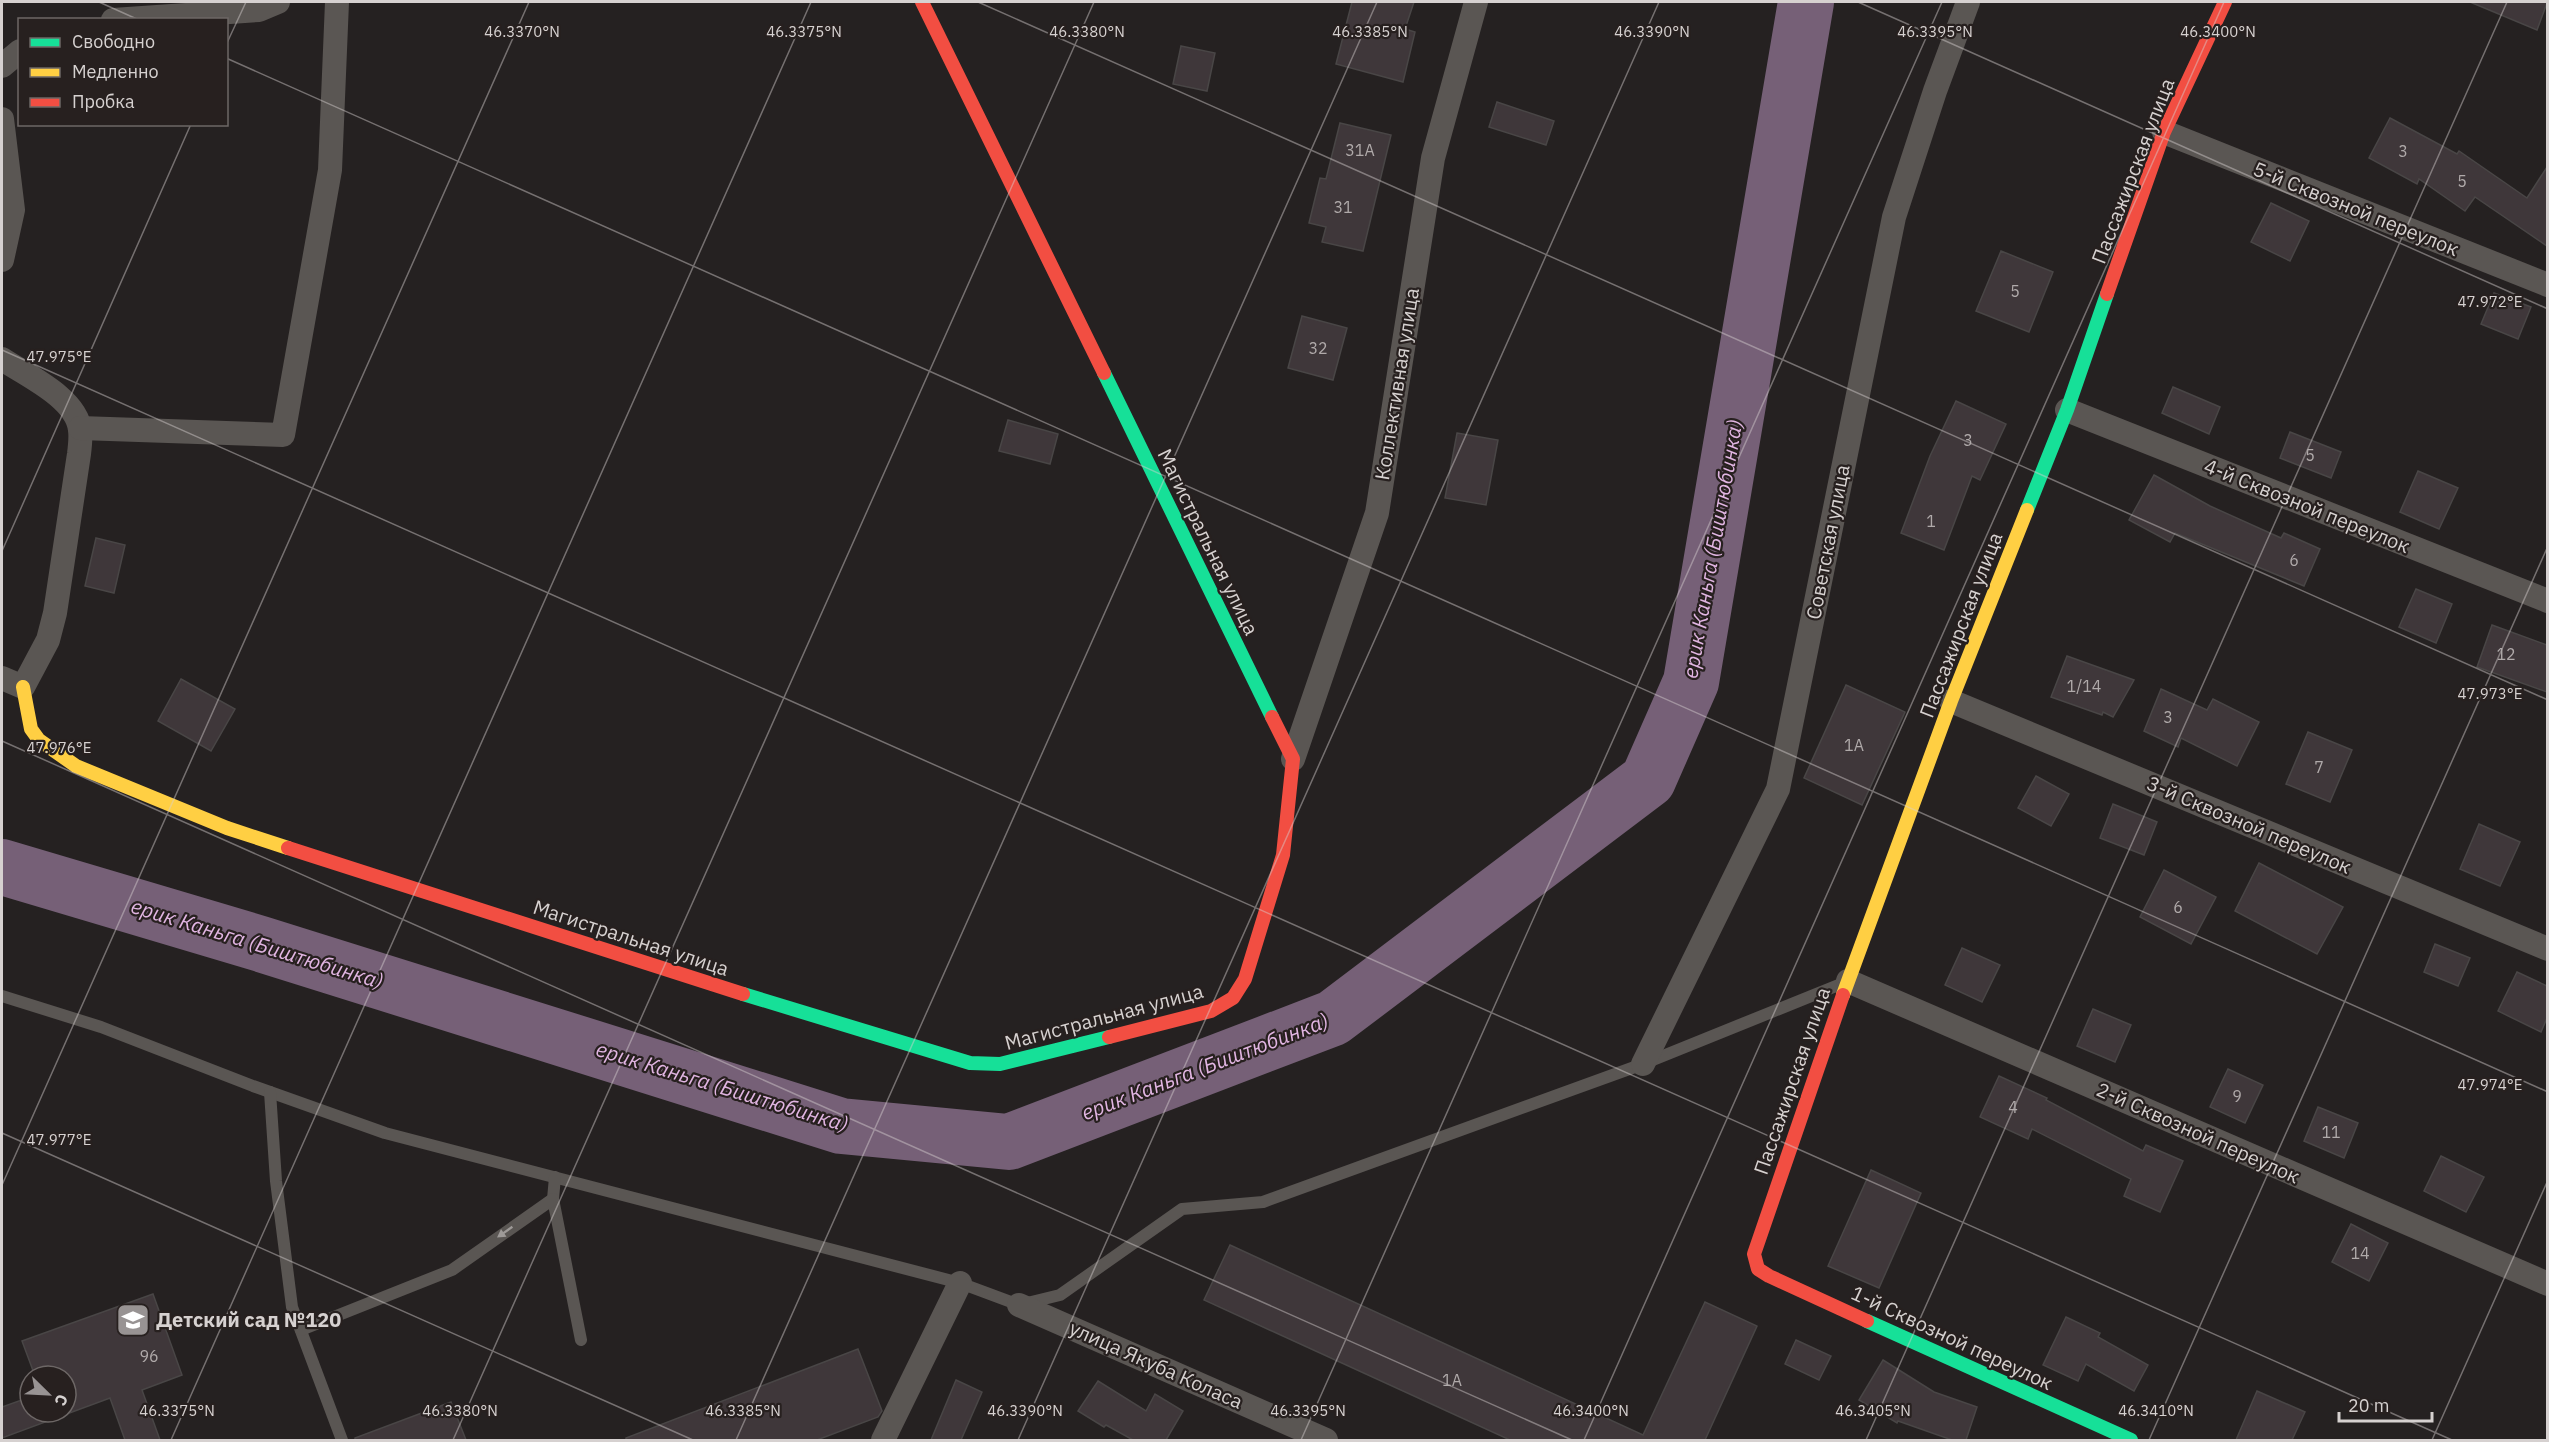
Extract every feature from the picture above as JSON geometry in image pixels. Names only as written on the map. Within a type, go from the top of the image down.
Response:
[{"type":"street","points":[[142,18],[259,10],[278,2]]},
{"type":"street","points":[[80,428],[283,435],[330,170],[337,2]]},
{"type":"street","name":"Магистральная улица","points":[[12,683],[31,729],[50,749],[76,766],[227,828],[706,982],[970,1063],[1000,1064],[1211,1011],[1233,998],[1245,980],[1283,855],[1293,759],[921,2]]},
{"type":"street","name":"Коллективная улица","points":[[1293,759],[1377,513],[1433,158],[1476,2]]},
{"type":"street","name":"Советская улица","points":[[1643,1064],[1778,789],[1894,217],[1935,91],[1968,2]]},
{"type":"street","name":"Пассажирская улица","points":[[1758,1269],[1754,1254],[1758,1238],[1848,981],[1951,701],[2067,411],[2164,132],[2225,2]]},
{"type":"street","points":[[2,66],[18,53]]},
{"type":"street","points":[[2,118],[13,210],[2,260]]},
{"type":"street","name":"5-й Сквозной переулок","points":[[2164,132],[2547,285]]},
{"type":"street","points":[[2,359],[58,394],[72,410],[80,428],[79,453],[55,613],[48,640],[12,683]]},
{"type":"street","name":"4-й Сквозной переулок","points":[[2067,411],[2547,601]]},
{"type":"street","name":"3-й Сквозной переулок","points":[[1951,701],[2547,949]]},
{"type":"street","name":"2-й Сквозной переулок","points":[[1848,981],[2547,1284]]},
{"type":"street","name":"1-й Сквозной переулок","points":[[1758,1269],[2131,1440]]},
{"type":"street","points":[[883,1440],[960,1283]]},
{"type":"street","name":"улица Якуба Коласа","points":[[1019,1305],[1326,1440]]},
{"type":"lane","points":[[2,996],[101,1027],[270,1092],[385,1132],[960,1283],[1019,1305],[1060,1295],[1182,1209],[1263,1202],[1643,1064],[1848,981]]},
{"type":"lane","points":[[270,1092],[276,1181],[292,1307],[342,1440]]},
{"type":"lane","points":[[555,1177],[553,1198],[581,1340]]},
{"type":"lane","points":[[301,1330],[452,1270],[553,1198]]},
{"type":"building","points":[[1352,2],[1414,2],[1405,29],[1415,32],[1403,82],[1336,64]]},
{"type":"building","points":[[2470,2],[2547,2],[2547,3],[2537,30]]},
{"type":"building","points":[[1181,46],[1215,53],[1207,91],[1173,84]]},
{"type":"building","points":[[1497,102],[1554,121],[1546,145],[1489,127]]},
{"type":"building","points":[[2390,118],[2457,154],[2459,151],[2527,198],[2547,167],[2547,246],[2475,197],[2465,211],[2419,179],[2417,184],[2369,158]]},
{"type":"building","points":[[1340,123],[1391,135],[1363,251],[1322,242],[1326,227],[1309,223],[1320,178],[1326,179]]},
{"type":"building","points":[[2271,203],[2309,221],[2290,261],[2251,242]]},
{"type":"building","points":[[2001,251],[2053,272],[2029,332],[1976,311]]},
{"type":"building","points":[[2494,293],[2531,307],[2518,339],[2481,324]]},
{"type":"building","points":[[1302,316],[1347,328],[1333,380],[1288,368]]},
{"type":"building","points":[[2173,387],[2220,407],[2209,434],[2162,413]]},
{"type":"building","points":[[1956,401],[2006,424],[1980,480],[1972,476],[1944,550],[1901,533],[1930,456]]},
{"type":"building","points":[[1008,420],[1058,434],[1050,464],[999,451]]},
{"type":"building","points":[[2290,432],[2341,452],[2331,478],[2280,458]]},
{"type":"building","points":[[1457,433],[1498,440],[1486,505],[1445,498]]},
{"type":"building","points":[[2418,471],[2458,488],[2439,529],[2400,512]]},
{"type":"building","points":[[2154,475],[2210,506],[2281,538],[2284,533],[2320,549],[2304,586],[2175,533],[2170,542],[2129,520]]},
{"type":"building","points":[[96,538],[125,545],[114,593],[85,586]]},
{"type":"building","points":[[2416,589],[2452,604],[2436,643],[2399,627]]},
{"type":"building","points":[[2492,625],[2547,645],[2547,692],[2477,667]]},
{"type":"building","points":[[2067,656],[2134,680],[2113,717],[2051,697]]},
{"type":"building","points":[[181,679],[235,709],[211,751],[158,721]]},
{"type":"building","points":[[1846,685],[1905,712],[1862,805],[1804,778]]},
{"type":"building","points":[[2161,689],[2207,710],[2213,699],[2259,722],[2237,766],[2181,738],[2178,747],[2144,731]]},
{"type":"building","points":[[2308,732],[2352,750],[2330,802],[2286,784]]},
{"type":"building","points":[[2036,776],[2069,794],[2051,826],[2018,808]]},
{"type":"building","points":[[2113,804],[2157,822],[2144,855],[2100,838]]},
{"type":"building","points":[[2479,824],[2520,842],[2500,886],[2460,869]]},
{"type":"building","points":[[2259,863],[2343,907],[2317,954],[2235,911]]},
{"type":"building","points":[[2164,870],[2216,897],[2191,944],[2140,917]]},
{"type":"building","points":[[2435,944],[2470,958],[2458,986],[2424,972]]},
{"type":"building","points":[[1962,948],[2000,965],[1982,1002],[1945,985]]},
{"type":"building","points":[[2517,972],[2547,986],[2547,1018],[2541,1032],[2498,1011]]},
{"type":"building","points":[[2093,1009],[2131,1025],[2115,1062],[2077,1046]]},
{"type":"building","points":[[2228,1069],[2263,1085],[2245,1123],[2210,1107]]},
{"type":"building","points":[[1999,1076],[2047,1098],[2046,1100],[2143,1151],[2146,1145],[2183,1161],[2160,1212],[2124,1196],[2131,1179],[2032,1129],[2028,1139],[1980,1117]]},
{"type":"building","points":[[2318,1107],[2358,1123],[2344,1158],[2304,1141]]},
{"type":"building","points":[[2441,1156],[2484,1177],[2466,1212],[2424,1191]]},
{"type":"building","points":[[1871,1170],[1921,1193],[1879,1288],[1828,1266]]},
{"type":"building","points":[[2351,1224],[2388,1243],[2369,1281],[2332,1262]]},
{"type":"building","points":[[1230,1245],[1643,1435],[1705,1302],[1757,1326],[1705,1440],[1510,1440],[1204,1300]]},
{"type":"building","points":[[153,1294],[182,1375],[142,1390],[160,1440],[125,1440],[110,1398],[78,1410],[78,1364],[31,1364],[22,1341]]},
{"type":"building","points":[[2066,1317],[2100,1333],[2098,1337],[2148,1365],[2134,1391],[2086,1364],[2078,1381],[2043,1365]]},
{"type":"building","points":[[1796,1340],[1831,1356],[1819,1380],[1785,1364]]},
{"type":"building","points":[[858,1349],[882,1411],[878,1417],[817,1440],[626,1440],[626,1438]]},
{"type":"building","points":[[1883,1360],[1934,1392],[1977,1407],[1966,1440],[1952,1440],[1898,1421],[1897,1423],[1859,1400]]},
{"type":"building","points":[[956,1380],[982,1392],[961,1440],[931,1440]]},
{"type":"building","points":[[1098,1381],[1146,1411],[1155,1394],[1183,1411],[1166,1440],[1133,1440],[1106,1425],[1104,1427],[1078,1411]]},
{"type":"building","points":[[2257,1391],[2305,1412],[2292,1440],[2236,1440]]},
{"type":"building","points":[[18,1401],[18,1424],[40,1424],[2,1438],[2,1407]]},
{"type":"building","points":[[451,1402],[466,1440],[355,1440],[355,1438]]},
{"type":"waterway","name":"ерик Каньга (Биштюбинка)","points":[[2,867],[261,944],[841,1126],[1009,1142],[1333,1018],[1648,780],[1691,682],[1806,2]]},
{"type":"traffic: fast","points":[[2027,510],[2067,410],[2107,294]]},
{"type":"traffic: fast","points":[[1104,373],[1272,717]]},
{"type":"traffic: fast","points":[[743,994],[970,1063],[1000,1064],[1109,1037]]},
{"type":"traffic: fast","points":[[1867,1321],[2131,1440]]},
{"type":"traffic: slow","points":[[1843,995],[1951,701],[2027,510]]},
{"type":"traffic: slow","points":[[23,687],[31,729],[39,740],[76,766],[227,828],[288,848]]},
{"type":"traffic: jam","points":[[922,2],[1104,373]]},
{"type":"traffic: jam","points":[[2107,294],[2164,132],[2225,2]]},
{"type":"traffic: jam","points":[[1109,1037],[1211,1011],[1233,998],[1245,979],[1283,855],[1293,759],[1272,717]]},
{"type":"traffic: jam","points":[[288,848],[743,994]]},
{"type":"traffic: jam","points":[[1843,995],[1754,1254],[1758,1269],[1769,1276],[1867,1321]]},
{"type":"place","name":"Детский сад №120","points":[[133,1320]]}]
